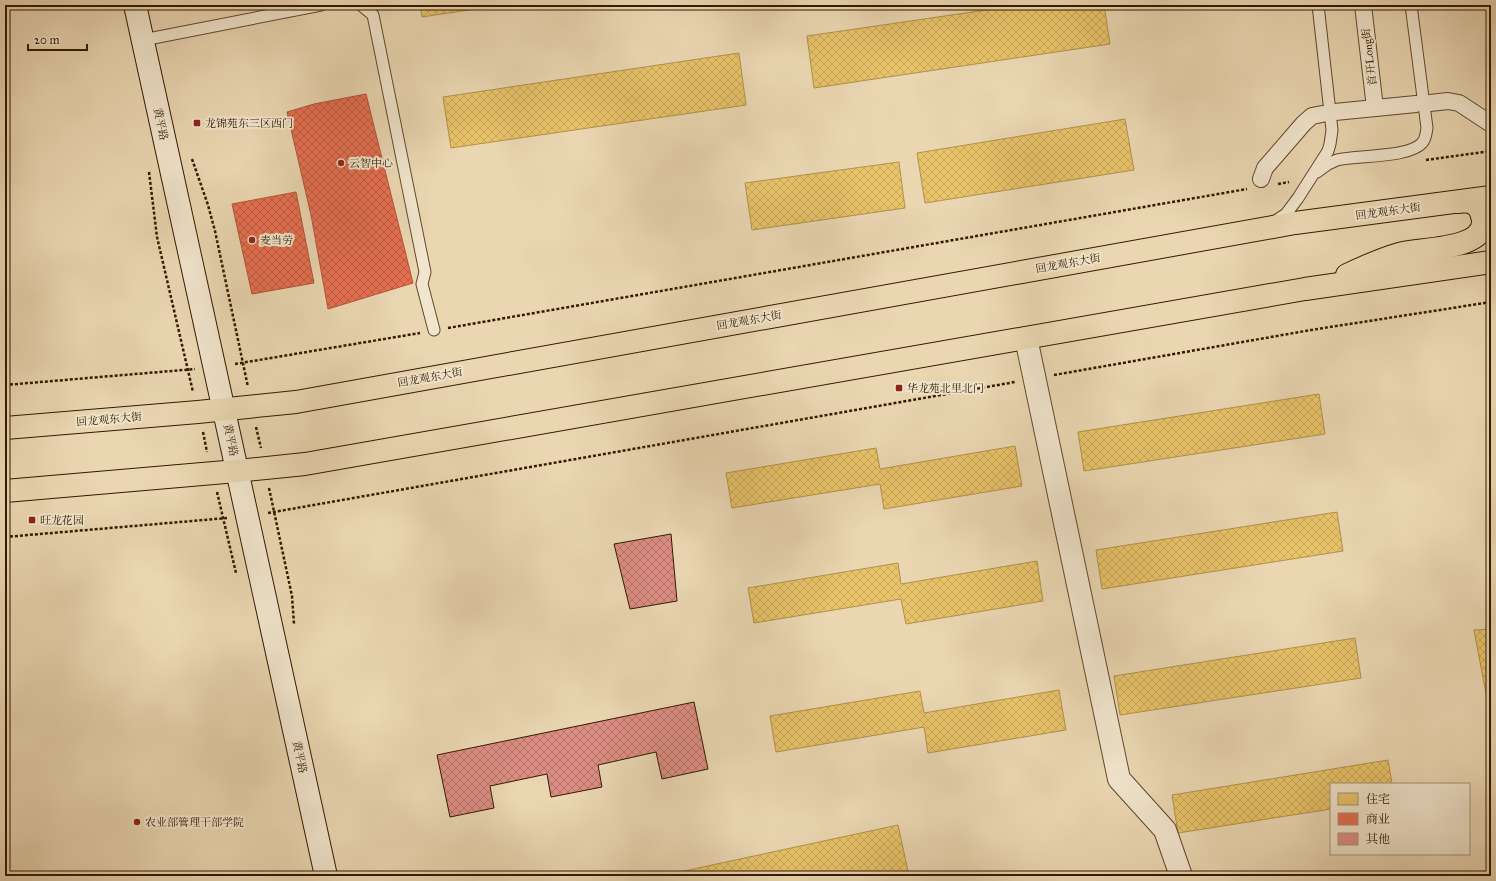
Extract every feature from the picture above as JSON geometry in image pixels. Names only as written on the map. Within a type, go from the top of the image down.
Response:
[{"type":"main road","name":"黄平路","points":[[135,5],[326,876]]},
{"type":"main road","name":"回龙观东大街","points":[[5,428],[198,412],[296,402],[1295,223],[1491,197]]},
{"type":"main road","points":[[1304,289],[1323,284],[1400,253],[1472,240],[1482,229],[1483,219],[1480,209],[1469,202],[1454,202]]},
{"type":"main road","points":[[5,491],[237,471],[321,461],[1304,289],[1491,262]]},
{"type":"main road","points":[[1026,338],[1119,779],[1165,830],[1181,876]]},
{"type":"street","name":"首开Long街","points":[[1363,5],[1375,108]]},
{"type":"street","points":[[1264,184],[1265,168],[1304,123],[1312,116],[1448,101],[1459,103],[1491,124]]},
{"type":"lane","points":[[143,40],[321,5]]},
{"type":"lane","points":[[361,5],[373,15],[425,272],[422,284],[434,330]]},
{"type":"lane","points":[[1235,234],[1265,226],[1280,218],[1295,203],[1328,151],[1332,137],[1318,5]]},
{"type":"lane","points":[[1310,178],[1325,166],[1337,160],[1408,152],[1423,142],[1426,133],[1426,123],[1411,5]]},
{"type":"path","points":[[1422,161],[1491,151]]},
{"type":"path","points":[[191,156],[208,205],[215,231],[282,548]]},
{"type":"path","points":[[302,353],[1264,184],[1310,178]]},
{"type":"path","points":[[323,503],[1311,330],[1491,302]]},
{"type":"path","points":[[178,326],[232,555]]},
{"type":"path","points":[[5,385],[144,374]]},
{"type":"path","points":[[5,537],[154,524]]},
{"type":"building: 住宅","points":[[420,5],[502,5],[422,17]]},
{"type":"building: 住宅","points":[[1020,5],[1104,5],[1110,44],[814,88],[807,36]]},
{"type":"building: 住宅","points":[[739,53],[746,105],[451,148],[443,97]]},
{"type":"building: 住宅","points":[[1125,119],[1134,170],[925,203],[917,153]]},
{"type":"building: 住宅","points":[[899,162],[905,208],[752,230],[745,183]]},
{"type":"building: 住宅","points":[[1319,394],[1325,434],[1084,471],[1078,432]]},
{"type":"building: 住宅","points":[[1015,446],[1022,486],[884,509],[880,484],[732,508],[726,473],[876,448],[880,469]]},
{"type":"building: 住宅","points":[[1337,512],[1343,551],[1102,589],[1096,550]]},
{"type":"building: 住宅","points":[[1037,561],[1043,601],[906,624],[901,599],[754,623],[748,588],[898,563],[901,584]]},
{"type":"building: 住宅","points":[[1491,629],[1491,714],[1490,715],[1474,630]]},
{"type":"building: 住宅","points":[[1355,638],[1361,678],[1120,715],[1114,676]]},
{"type":"building: 住宅","points":[[1059,690],[1066,730],[928,753],[924,727],[776,752],[770,716],[920,691],[924,713]]},
{"type":"building: 住宅","points":[[1388,760],[1392,783],[1330,783],[1330,809],[1178,833],[1172,795]]},
{"type":"building: 住宅","points":[[898,825],[908,871],[883,876],[661,876]]},
{"type":"building: 商业","name":"云智中心","points":[[366,94],[413,283],[328,309],[311,215],[287,112],[314,104]]},
{"type":"building: 商业","points":[[296,192],[314,283],[252,294],[232,204]]},
{"type":"building: 其他","points":[[671,534],[677,601],[630,609],[614,544]]},
{"type":"building: 其他","points":[[694,702],[708,769],[662,779],[656,752],[598,765],[602,787],[551,797],[547,774],[490,786],[494,808],[450,817],[437,755]]},
{"type":"place","name":"龙锦苑东三区西门","points":[[197,123]]},
{"type":"place","name":"云智中心","points":[[341,163]]},
{"type":"place","name":"麦当劳","points":[[252,240]]},
{"type":"place","name":"华龙苑北里北门","points":[[899,388]]},
{"type":"place","name":"旺龙花园","points":[[32,520]]},
{"type":"place","name":"农业部管理干部学院","points":[[137,822]]}]
